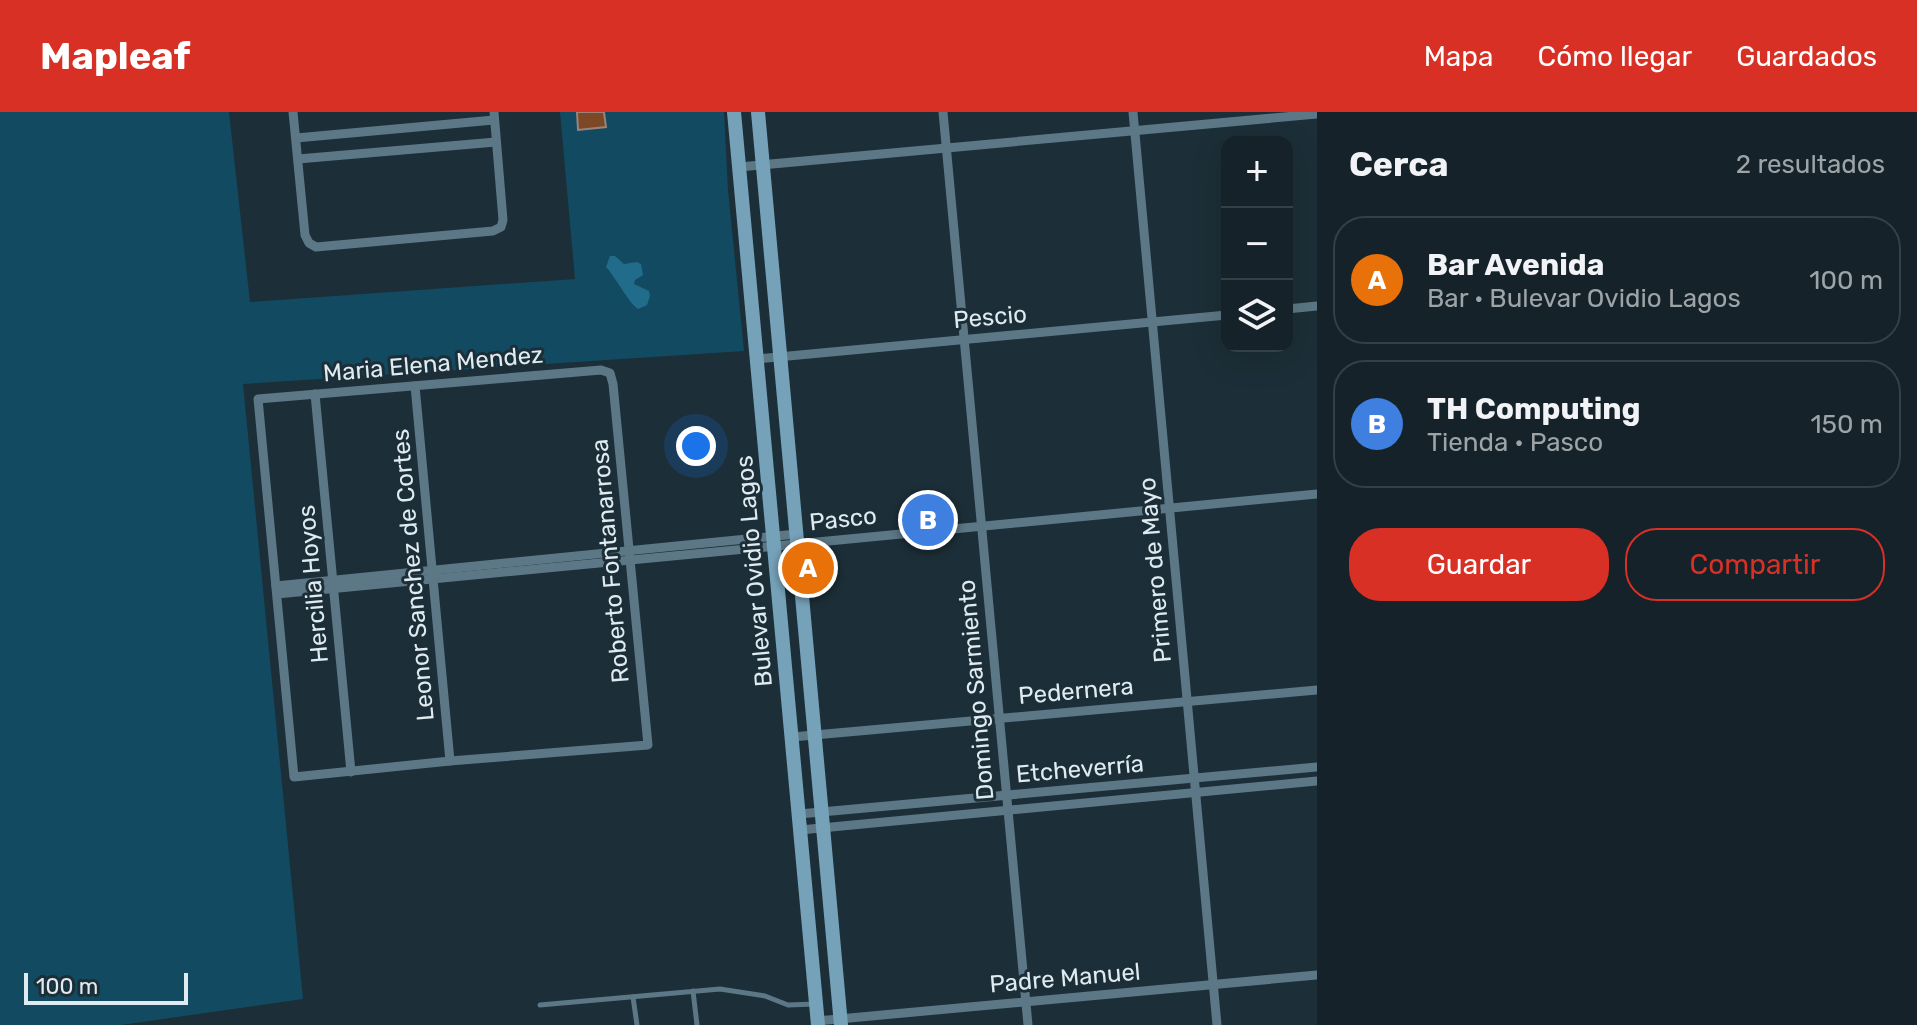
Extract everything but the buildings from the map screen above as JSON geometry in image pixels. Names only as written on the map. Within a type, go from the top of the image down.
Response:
[{"type":"main road","name":"Bulevar Ovidio Lagos","points":[[734,112],[817,1023]]},
{"type":"main road","name":"Bulevar Ovidio Lagos","points":[[758,112],[841,1022]]},
{"type":"street","points":[[293,112],[305,235],[309,243],[316,247],[493,231],[501,227],[503,220],[494,116],[296,138]]},
{"type":"street","name":"Domingo Sarmiento","points":[[943,112],[1028,1025]]},
{"type":"street","name":"Primero de Mayo","points":[[1133,112],[1217,1025]]},
{"type":"street","points":[[739,167],[1317,114]]},
{"type":"street","points":[[298,159],[496,142]]},
{"type":"street","points":[[1293,308],[1317,306]]},
{"type":"street","name":"Pescio","points":[[757,359],[1221,316]]},
{"type":"street","name":"Maria Elena Mendez","points":[[276,590],[258,399],[601,370],[610,373]]},
{"type":"street","name":"Roberto Fontanarrosa","points":[[450,761],[648,745],[610,373]]},
{"type":"street","name":"Leonor Sanchez de Cortes","points":[[415,386],[450,761]]},
{"type":"street","name":"Hercilia Hoyos","points":[[315,394],[351,772]]},
{"type":"street","name":"Pasco","points":[[276,590],[773,541],[981,526],[1317,494]]},
{"type":"street","points":[[276,590],[294,777],[450,761]]},
{"type":"street","name":"Pedernera","points":[[792,737],[1317,690]]},
{"type":"street","name":"Etcheverría","points":[[799,822],[1006,795],[1317,767]]},
{"type":"street","name":"Etcheverría","points":[[799,822],[1007,810],[1317,781]]},
{"type":"street","name":"Padre Manuel","points":[[817,1023],[1317,975]]},
{"type":"lane","points":[[540,1005],[720,989],[765,996],[788,1005],[816,1004]]},
{"type":"lane","points":[[693,991],[697,1025]]},
{"type":"lane","points":[[633,997],[637,1025]]},
{"type":"shaded area","points":[[0,112],[229,112],[250,302],[575,279],[560,112],[724,112],[728,190],[744,351],[243,384],[303,999],[121,1025],[0,1025]]},
{"type":"shaded area","points":[[610,256],[615,256],[624,264],[641,264],[643,275],[634,284],[649,291],[647,305],[638,309],[630,301],[606,267]]},
{"type":"place","name":"TH Computing","points":[[928,520]]},
{"type":"place","name":"Bar Avenida","points":[[808,568]]}]
